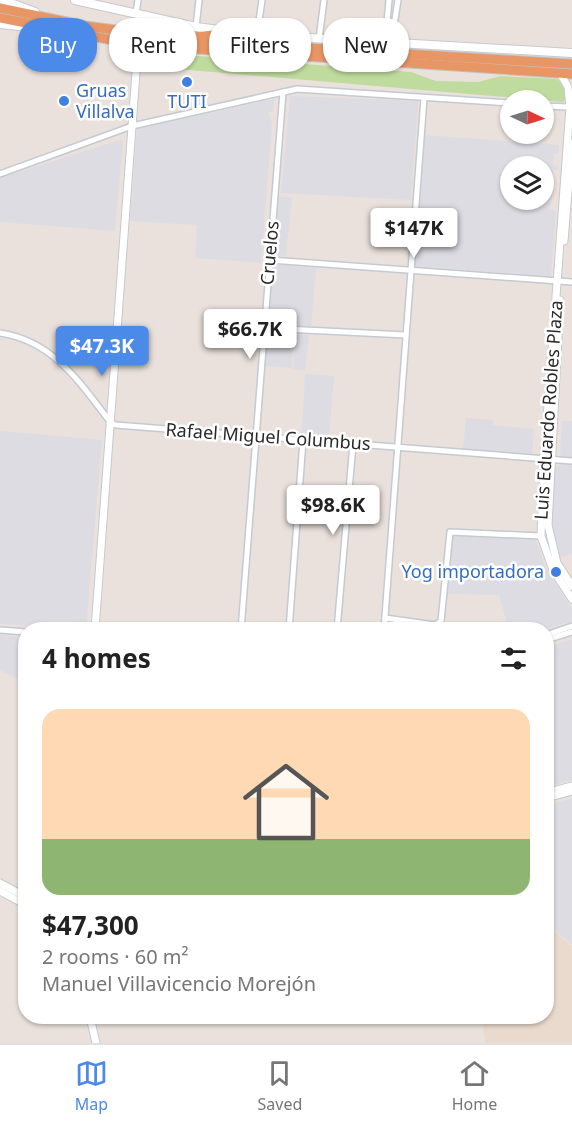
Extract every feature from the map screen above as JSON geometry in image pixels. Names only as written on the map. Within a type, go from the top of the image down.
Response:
[{"type":"highway","points":[[0,8],[45,18]]},
{"type":"highway","points":[[0,18],[18,22]]},
{"type":"highway","points":[[197,40],[572,64]]},
{"type":"highway","points":[[197,49],[572,74]]},
{"type":"main road","points":[[2,0],[51,18]]},
{"type":"main road","points":[[76,0],[157,18]]},
{"type":"main road","points":[[0,24],[18,25]]},
{"type":"main road","points":[[311,38],[323,39]]},
{"type":"main road","points":[[409,44],[572,53]]},
{"type":"street","points":[[136,13],[138,0]]},
{"type":"street","points":[[197,18],[199,0]]},
{"type":"street","points":[[259,18],[262,0]]},
{"type":"street","points":[[319,39],[324,0]]},
{"type":"street","points":[[389,0],[389,18]]},
{"type":"street","points":[[394,18],[398,0]]},
{"type":"street","points":[[96,622],[136,72]]},
{"type":"street","name":"Luis Eduardo Robles Plaza","points":[[560,73],[568,87],[570,107],[541,536],[553,570],[572,599]]},
{"type":"street","points":[[0,174],[132,126],[297,89],[500,102]]},
{"type":"street","name":"Cruelos","points":[[242,622],[283,92]]},
{"type":"street","points":[[385,622],[424,98]]},
{"type":"street","points":[[554,106],[570,107]]},
{"type":"street","name":"Luis Eduardo Robles Plaza","points":[[559,281],[572,143]]},
{"type":"street","points":[[270,260],[572,282]]},
{"type":"street","points":[[264,328],[406,336]]},
{"type":"street","points":[[0,333],[38,345],[67,366],[111,423]]},
{"type":"street","name":"Rafael Miguel Columbus","points":[[111,423],[256,437],[572,461]]},
{"type":"street","points":[[290,622],[303,440]]},
{"type":"street","points":[[338,622],[353,444]]},
{"type":"street","name":"Luis Eduardo Robles Plaza","points":[[548,459],[549,536],[557,563],[572,586]]},
{"type":"street","points":[[440,622],[450,532],[541,536]]},
{"type":"street","points":[[385,618],[414,622]]},
{"type":"street","points":[[554,632],[572,626]]},
{"type":"street","points":[[0,630],[18,631]]},
{"type":"street","points":[[554,638],[572,632]]},
{"type":"street","points":[[554,790],[572,786]]},
{"type":"street","points":[[554,796],[572,791]]},
{"type":"street","points":[[0,883],[18,893]]},
{"type":"street","points":[[0,891],[18,901]]},
{"type":"street","points":[[92,1024],[96,1043]]},
{"type":"shaded area","points":[[290,96],[418,101],[411,200],[281,193]]},
{"type":"shaded area","points":[[274,99],[273,111],[268,113],[272,123],[261,263],[195,258],[197,225],[130,221],[137,129]]},
{"type":"shaded area","points":[[424,135],[500,141],[500,144],[559,145],[559,152],[554,156],[500,156],[500,210],[556,211],[551,276],[414,266]]},
{"type":"shaded area","points":[[123,139],[115,231],[0,222],[0,178]]},
{"type":"shaded area","points":[[278,197],[292,197],[286,256],[273,255]]},
{"type":"shaded area","points":[[271,264],[316,268],[311,327],[266,323]]},
{"type":"shaded area","points":[[265,331],[294,334],[292,368],[263,366]]},
{"type":"shaded area","points":[[296,334],[309,335],[305,370],[293,369]]},
{"type":"shaded area","points":[[305,374],[334,376],[329,438],[302,436]]},
{"type":"shaded area","points":[[466,418],[493,420],[493,425],[534,429],[532,454],[463,449]]},
{"type":"shaded area","points":[[562,421],[572,421],[572,459],[560,458]]},
{"type":"shaded area","points":[[0,431],[102,440],[87,622],[0,624]]},
{"type":"shaded area","points":[[561,464],[572,465],[572,554],[560,558],[552,523],[555,469]]},
{"type":"shaded area","points":[[454,535],[536,540],[546,569],[572,609],[572,621],[554,627],[554,622],[507,622],[499,595],[447,594],[450,539]]},
{"type":"shaded area","points":[[0,635],[18,636],[18,679],[0,670]]},
{"type":"shaded area","points":[[572,639],[572,780],[554,785],[554,645]]},
{"type":"shaded area","points":[[572,798],[572,945],[554,929],[554,804]]},
{"type":"shaded area","points":[[554,930],[572,947],[572,1043],[486,1043],[482,1024],[554,1024]]},
{"type":"green space","points":[[197,56],[209,57],[209,72],[197,71]]},
{"type":"green space","points":[[311,64],[323,65],[323,72],[411,72],[436,81],[478,82],[501,76],[557,79],[565,87],[566,99],[563,102],[554,101],[554,90],[500,90],[500,97],[213,72],[311,72]]},
{"type":"place","name":"TUTI","points":[[187,82]]},
{"type":"place","name":"Gruas Villalva","points":[[64,101]]},
{"type":"place","name":"Yog importadora","points":[[556,572]]}]
